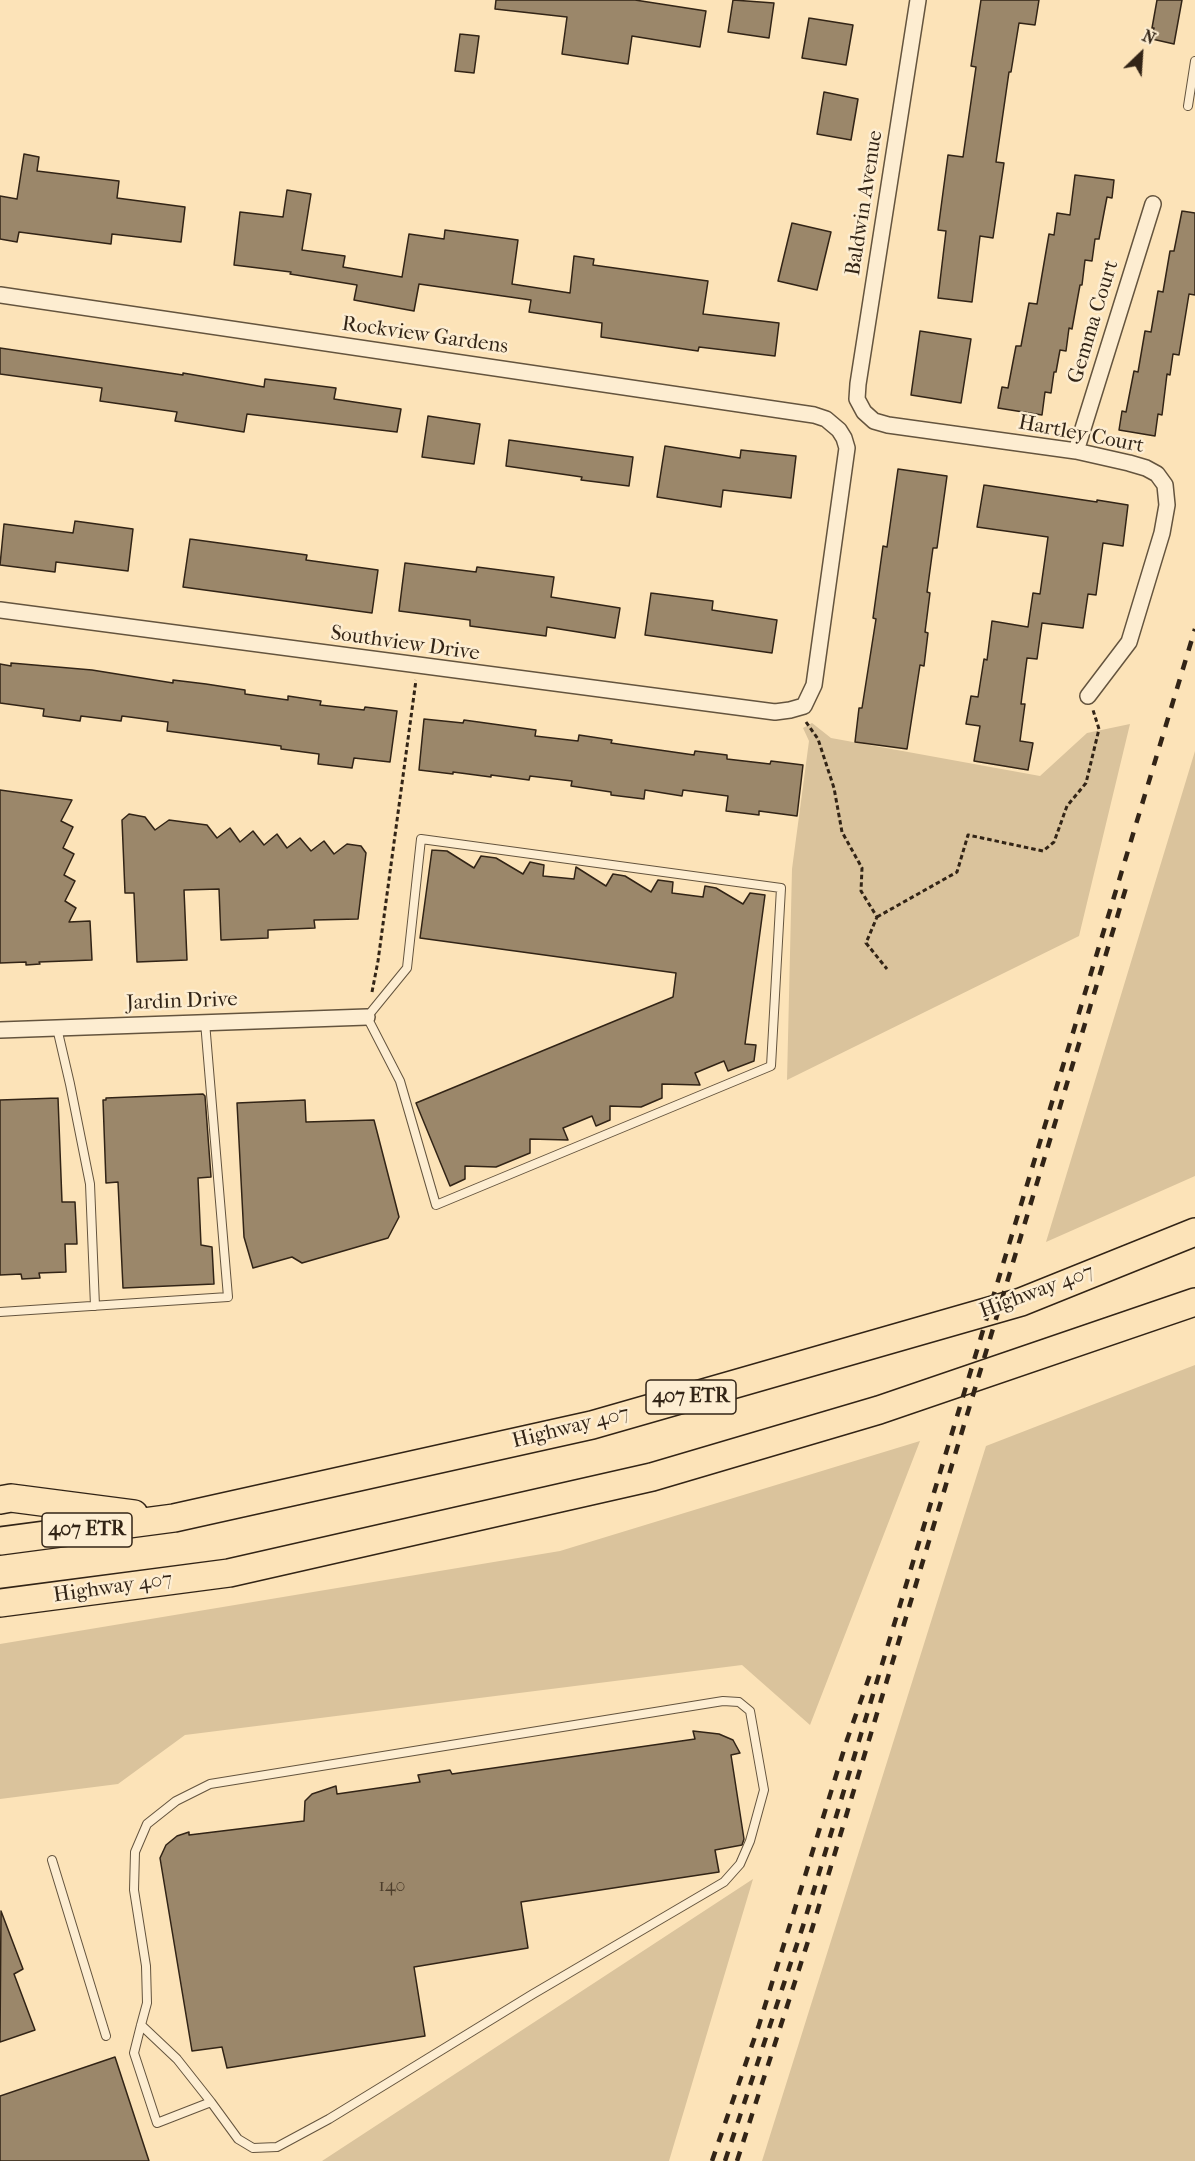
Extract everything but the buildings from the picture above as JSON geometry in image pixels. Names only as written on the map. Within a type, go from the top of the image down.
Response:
[{"type":"highway","name":"Highway 407","points":[[0,1541],[174,1518],[603,1422],[1021,1302],[1195,1232]]},
{"type":"highway","name":"Highway 407","points":[[0,1603],[230,1573],[652,1477],[879,1410],[1195,1302]]},
{"type":"highway","points":[[0,1500],[11,1498],[174,1518]]},
{"type":"street","name":"Baldwin Avenue","points":[[864,412],[857,399],[858,384],[918,0]]},
{"type":"street","name":"Gemma Court","points":[[1076,451],[1153,204]]},
{"type":"street","name":"Rockview Gardens","points":[[0,295],[814,415],[826,419],[839,430],[847,448],[814,685],[800,707]]},
{"type":"street","name":"Hartley Court","points":[[864,412],[874,420],[888,425],[1076,451],[1146,468],[1157,474],[1165,485],[1166,499],[1162,533],[1129,642],[1088,696]]},
{"type":"street","name":"Southview Drive","points":[[0,610],[418,667],[775,712],[800,707]]},
{"type":"street","name":"Jardin Drive","points":[[0,1030],[367,1017]]},
{"type":"lane","points":[[1188,106],[1195,61]]},
{"type":"lane","points":[[420,839],[781,888],[771,1066],[436,1204],[400,1081],[367,1017],[407,968],[420,839]]},
{"type":"lane","points":[[0,1312],[228,1298],[205,1022]]},
{"type":"lane","points":[[57,1028],[90,1184],[95,1306]]},
{"type":"lane","points":[[141,2025],[177,2059],[211,2102],[238,2139],[253,2148],[277,2147],[329,2119],[533,1994],[724,1882],[740,1864],[750,1841],[764,1790],[750,1712],[739,1702],[723,1701],[210,1785],[176,1801],[147,1824],[135,1852],[134,1890],[146,1966],[147,2003],[141,2025],[134,2053],[157,2122],[211,2102]]},
{"type":"lane","points":[[52,1860],[106,2036]]},
{"type":"path","points":[[367,1017],[378,961],[418,667]]},
{"type":"path","points":[[887,969],[866,943],[877,917],[957,872],[969,835],[1043,851],[1054,842],[1067,806],[1086,783],[1099,729],[1088,696]]},
{"type":"path","points":[[800,707],[818,739],[834,788],[842,832],[862,867],[861,891],[877,917]]},
{"type":"shaded area","points":[[812,723],[831,738],[1040,776],[1087,733],[1130,724],[1079,936],[787,1080],[792,869],[809,741],[803,728]]},
{"type":"shaded area","points":[[1195,751],[1195,1176],[1046,1242]]},
{"type":"shaded area","points":[[1195,1365],[1195,2161],[762,2161],[986,1446]]},
{"type":"shaded area","points":[[920,1441],[810,1725],[742,1665],[185,1735],[118,1784],[0,1799],[0,1644],[560,1551]]},
{"type":"shaded area","points":[[753,1879],[669,2161],[322,2161]]},
{"type":"railway","points":[[725,2161],[803,1926],[1195,629]]},
{"type":"railway","points":[[737,2161],[812,1929],[1128,881]]},
{"type":"railway","points":[[712,2161],[759,2025],[847,1740],[872,1669]]}]
